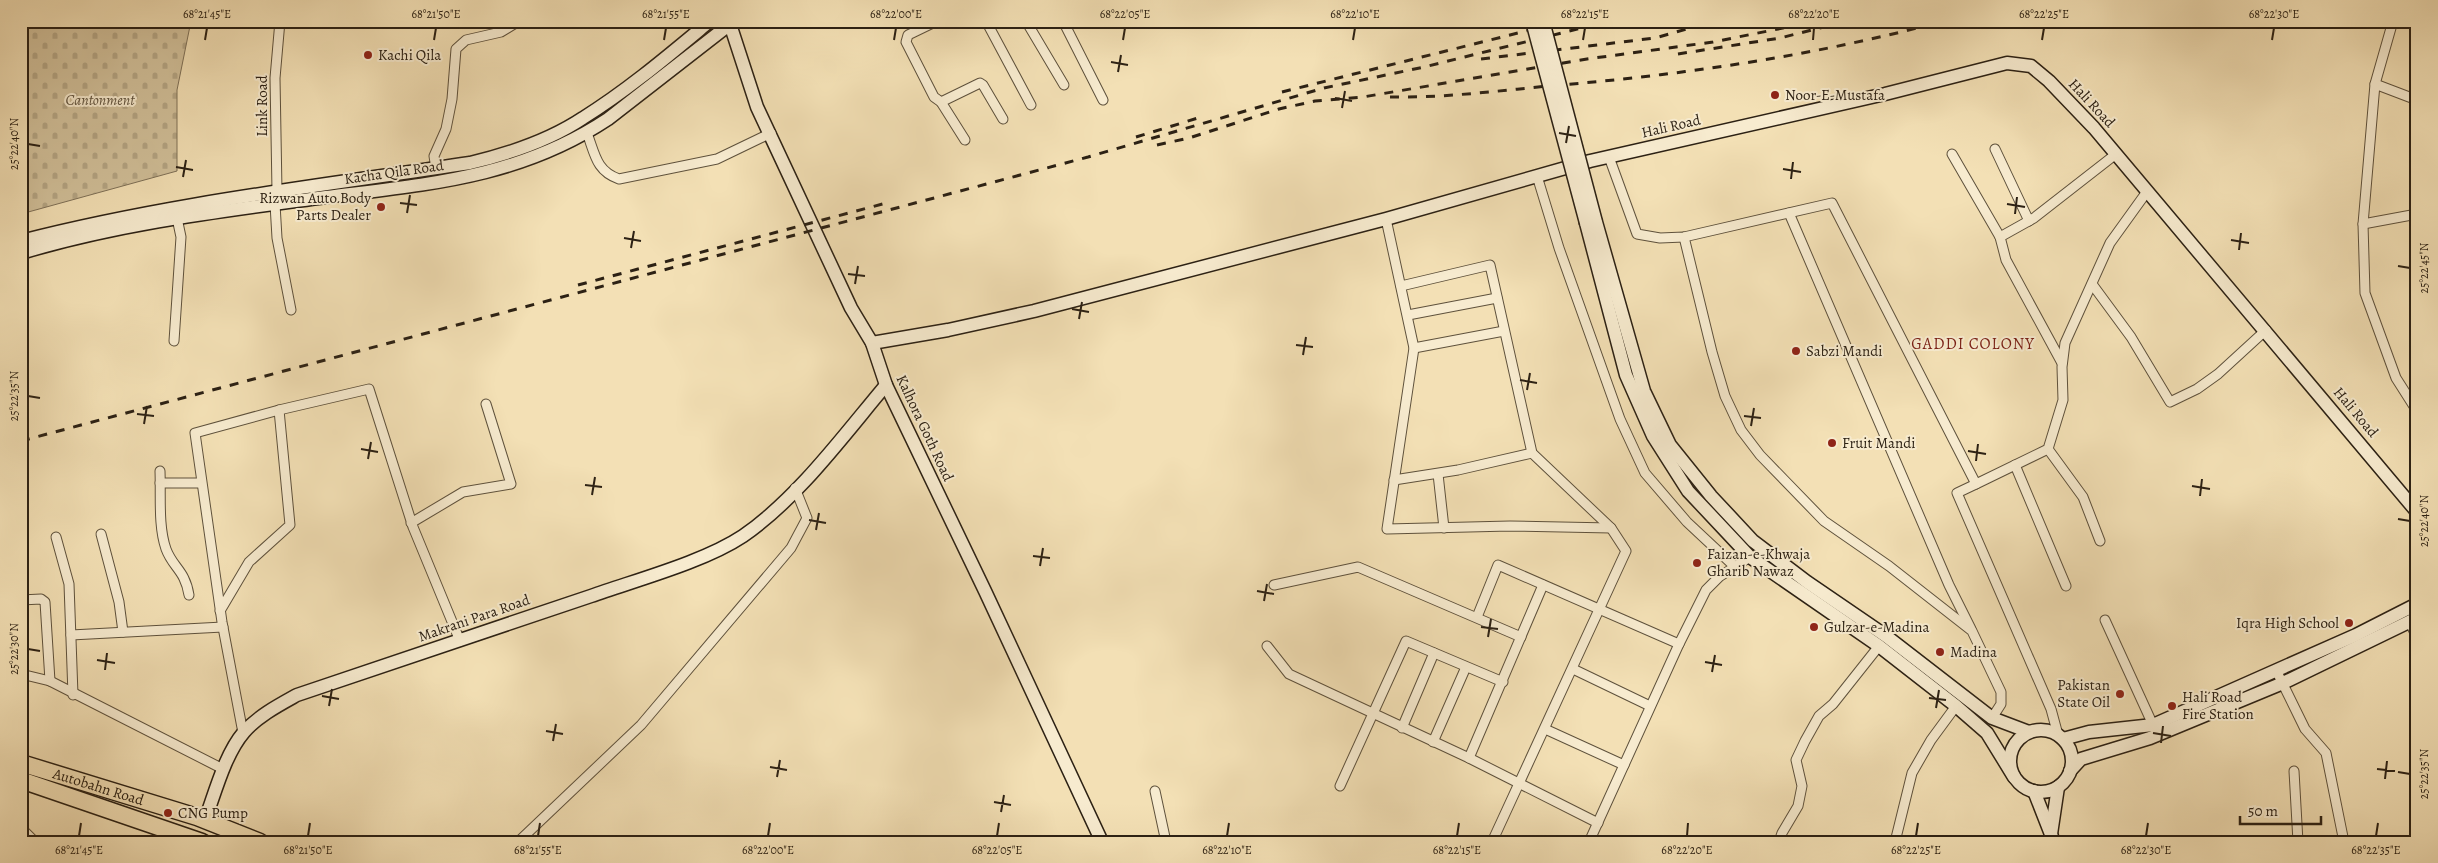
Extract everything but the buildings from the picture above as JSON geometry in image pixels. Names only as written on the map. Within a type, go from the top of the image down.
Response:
[{"type":"highway","name":"Autobahn Road","points":[[21,764],[205,820],[260,842]]},
{"type":"highway","name":"Autobahn Road","points":[[21,780],[193,840]]},
{"type":"street","name":"Link Road","points":[[277,190],[275,78],[280,21]]},
{"type":"street","points":[[436,169],[434,156],[446,129],[452,99],[456,49],[466,40],[501,32],[519,21]]},
{"type":"street","name":"Kacha Qila Road","points":[[21,241],[120,217],[277,190],[436,169],[495,158],[582,119],[669,56],[710,21]]},
{"type":"street","points":[[937,21],[908,35],[906,42],[934,98],[941,102],[965,140]]},
{"type":"street","points":[[986,21],[1032,105]]},
{"type":"street","points":[[1026,21],[1064,85]]},
{"type":"street","points":[[1063,21],[1104,100]]},
{"type":"street","points":[[1532,21],[1591,222],[1648,398],[1670,444],[1711,496],[1753,541],[1886,636],[1992,718],[2029,732],[2049,731],[2060,737],[2153,725],[2280,677],[2417,604]]},
{"type":"street","points":[[1543,21],[1626,375],[1652,436],[1688,491],[1750,557],[1879,646],[1956,706],[1986,733],[2014,777],[2026,788],[2034,791],[2050,791],[2058,787],[2081,759],[2150,738],[2280,677],[2413,620],[2417,637]]},
{"type":"street","points":[[2393,21],[2375,84],[2363,224],[2365,294],[2396,378],[2417,411]]},
{"type":"street","name":"Kacha Qila Road","points":[[21,253],[65,240],[177,218],[428,184],[492,172],[557,148],[587,133],[644,92],[731,22]]},
{"type":"street","name":"Kalhora Goth Road","points":[[731,22],[758,107],[851,308],[872,343],[886,385],[1102,842]]},
{"type":"street","name":"Hali Road","points":[[872,343],[948,330],[1034,310],[1386,219],[1590,161],[2007,63],[2031,66],[2050,81],[2116,154],[2146,193],[2415,505]]},
{"type":"street","points":[[941,102],[980,83],[1003,119]]},
{"type":"street","points":[[2375,84],[2417,100]]},
{"type":"street","points":[[587,133],[601,167],[607,175],[619,179],[717,159],[771,134]]},
{"type":"street","points":[[1995,149],[2029,221]]},
{"type":"street","points":[[1952,154],[2000,237],[2006,260],[2062,363]]},
{"type":"street","points":[[2000,237],[2029,221],[2116,154]]},
{"type":"street","points":[[1609,157],[1636,234],[1660,238],[1684,237],[1832,203],[1976,484]]},
{"type":"street","points":[[1538,176],[1559,248],[1620,419],[1645,473],[1687,522],[1734,566]]},
{"type":"street","points":[[2070,771],[2070,751],[2060,737],[2051,709],[1957,493],[2048,449],[2063,400],[2062,363],[2065,342],[2110,243],[2146,193]]},
{"type":"street","points":[[274,204],[277,238],[291,310]]},
{"type":"street","points":[[1789,214],[1949,585],[2002,692],[2001,704],[1992,718]]},
{"type":"street","points":[[2363,224],[2417,214]]},
{"type":"street","points":[[174,341],[181,236],[177,218]]},
{"type":"street","points":[[1386,219],[1414,348],[1387,529],[1611,528]]},
{"type":"street","points":[[1684,237],[1720,378],[1726,396],[1746,436],[1760,455],[1824,521],[1889,566],[1972,631]]},
{"type":"street","points":[[1401,286],[1490,265],[1532,453],[1611,528],[1626,551],[1546,729],[1492,842]]},
{"type":"street","points":[[2092,284],[2131,337],[2170,402],[2197,389],[2218,374],[2266,330]]},
{"type":"street","points":[[1408,315],[1497,298]]},
{"type":"street","points":[[1414,348],[1504,331]]},
{"type":"street","name":"Makrani Para Road","points":[[205,820],[224,769],[243,733],[270,710],[297,695],[654,574],[716,550],[742,536],[768,516],[832,450],[886,385]]},
{"type":"street","points":[[243,733],[220,611],[195,433],[278,410],[369,389],[411,523],[460,640]]},
{"type":"street","points":[[411,523],[463,492],[511,484],[486,404]]},
{"type":"street","points":[[220,611],[249,562],[290,526],[278,410]]},
{"type":"street","points":[[2048,449],[2083,498],[2100,541]]},
{"type":"street","points":[[1394,480],[1438,474],[1532,453]]},
{"type":"street","points":[[2015,464],[2066,586]]},
{"type":"street","points":[[160,471],[164,539],[167,552],[183,573],[189,595]]},
{"type":"street","points":[[1438,474],[1444,528]]},
{"type":"street","points":[[160,483],[201,483]]},
{"type":"street","points":[[518,842],[641,725],[791,548],[807,518],[795,488]]},
{"type":"street","points":[[101,534],[119,602],[123,632]]},
{"type":"street","points":[[56,537],[69,584],[74,695]]},
{"type":"street","points":[[1589,842],[1650,706],[1706,590],[1719,577],[1750,557]]},
{"type":"street","points":[[1477,617],[1498,566],[1679,644]]},
{"type":"street","points":[[1274,585],[1358,568],[1522,637]]},
{"type":"street","points":[[1469,758],[1543,585]]},
{"type":"street","points":[[21,600],[41,599],[45,602],[50,681]]},
{"type":"street","points":[[2105,620],[2153,725]]},
{"type":"street","points":[[70,635],[223,627]]},
{"type":"street","points":[[1340,786],[1406,641],[1503,682]]},
{"type":"street","points":[[1267,646],[1289,674],[1469,758],[1598,823]]},
{"type":"street","points":[[1779,842],[1782,833],[1798,806],[1802,786],[1796,760],[1805,741],[1819,716],[1833,704],[1879,646]]},
{"type":"street","points":[[1402,728],[1434,653]]},
{"type":"street","points":[[1433,742],[1466,667]]},
{"type":"street","points":[[1573,669],[1650,706]]},
{"type":"street","points":[[21,674],[50,681],[74,695],[224,769]]},
{"type":"street","points":[[2280,677],[2305,729],[2326,753],[2344,842]]},
{"type":"street","points":[[1895,842],[1912,773],[1931,740],[1956,706]]},
{"type":"street","points":[[1546,729],[1624,765]]},
{"type":"street","points":[[2014,777],[2010,767],[2010,756],[2020,738],[2029,732]]},
{"type":"street","points":[[2294,771],[2298,842]]},
{"type":"street","points":[[2052,839],[2058,787]]},
{"type":"street","points":[[1155,791],[1166,842]]},
{"type":"street","points":[[2034,791],[2052,839]]},
{"type":"street","points":[[21,828],[35,842]]},
{"type":"green space","name":"Cantonment","points":[[21,21],[191,21],[177,90],[177,171],[21,214]]},
{"type":"railway","points":[[1282,92],[1566,21]]},
{"type":"railway","points":[[21,441],[1088,157],[1324,88],[1424,67],[1610,21]]},
{"type":"railway","points":[[1481,59],[1655,38],[1715,21]]},
{"type":"railway","points":[[1157,145],[1189,138],[1279,109],[1315,101],[1363,97],[1587,59],[1713,42],[1818,21]]},
{"type":"railway","points":[[1678,54],[1780,38],[1848,21]]},
{"type":"railway","points":[[1390,97],[1470,94],[1698,70],[1797,54],[1944,21]]},
{"type":"railway","points":[[1136,137],[1198,118]]},
{"type":"railway","points":[[578,285],[890,202]]},
{"type":"place","name":"Kachi Qila","points":[[368,55]]},
{"type":"place","name":"Noor-E-Mustafa","points":[[1775,95]]},
{"type":"place","name":"Rizwan Auto Body Parts Dealer","points":[[381,207]]},
{"type":"place","name":"Sabzi Mandi","points":[[1796,351]]},
{"type":"place","name":"Fruit Mandi","points":[[1832,443]]},
{"type":"place","name":"Faizan-e-Khwaja Gharib Nawaz","points":[[1697,563]]},
{"type":"place","name":"Iqra High School","points":[[2349,623]]},
{"type":"place","name":"Gulzar-e-Madina","points":[[1814,627]]},
{"type":"place","name":"Madina","points":[[1940,652]]},
{"type":"place","name":"Pakistan State Oil","points":[[2120,694]]},
{"type":"place","name":"Hali Road Fire Station","points":[[2172,706]]},
{"type":"place","name":"CNG Pump","points":[[168,813]]},
{"type":"district","name":"GADDI COLONY","points":[[1973,344]]}]
